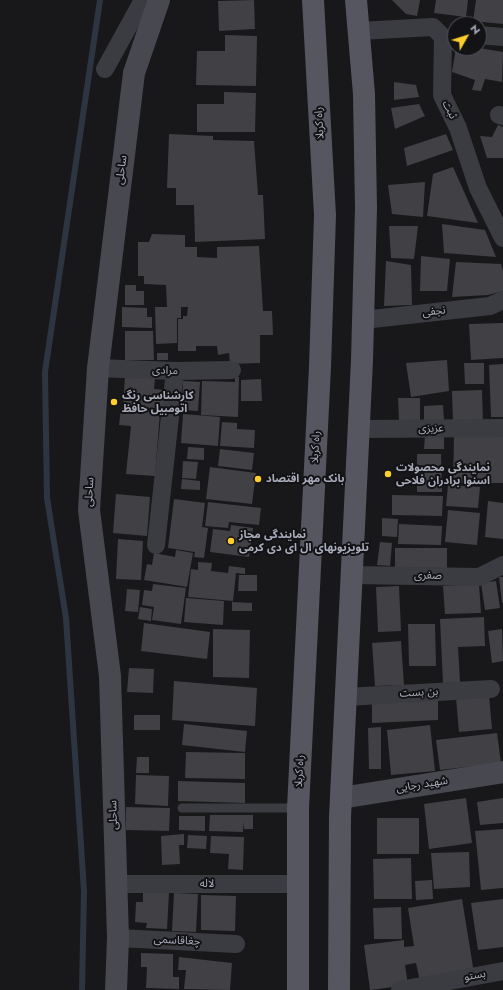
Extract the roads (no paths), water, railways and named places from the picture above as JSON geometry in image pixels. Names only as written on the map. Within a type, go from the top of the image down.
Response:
[{"type":"main road","name":"راه کربلا","points":[[298,990],[298,808],[320,367],[325,215],[313,0]]},
{"type":"main road","points":[[339,990],[341,798],[363,320],[366,208],[364,94],[356,0]]},
{"type":"street","points":[[105,69],[143,0]]},
{"type":"street","name":"ساحلی","points":[[116,990],[118,938],[110,676],[89,510],[98,368],[134,73],[159,0]]},
{"type":"street","points":[[359,31],[433,27],[437,31],[447,32]]},
{"type":"street","name":"ثبت","points":[[437,31],[443,37],[442,95],[458,128],[478,188],[503,238]]},
{"type":"street","points":[[487,36],[503,37]]},
{"type":"street","name":"نجفی","points":[[363,320],[490,306],[503,300]]},
{"type":"street","name":"مرادی","points":[[98,368],[175,371],[232,370]]},
{"type":"street","points":[[156,545],[175,371]]},
{"type":"street","name":"عزیزی","points":[[358,429],[503,428]]},
{"type":"street","name":"صفری","points":[[351,575],[479,577],[503,566]]},
{"type":"street","name":"بن بست","points":[[346,697],[491,689]]},
{"type":"street","name":"شهید رجایی","points":[[341,798],[503,772]]},
{"type":"street","name":"لاله","points":[[116,884],[297,884]]},
{"type":"street","name":"چغاقاسمی","points":[[118,938],[236,944]]},
{"type":"street","name":"بستو","points":[[400,990],[503,971]]},
{"type":"lane","points":[[182,808],[298,808]]},
{"type":"waterway","points":[[82,990],[84,891],[66,618],[47,498],[45,372],[100,0]]},
{"type":"place","name":"کارشناسی رنگ اتومبیل حافظ","points":[[114,402]]},
{"type":"place","name":"نمایندگی محصولات اسنوا برادران فلاحی","points":[[388,474]]},
{"type":"place","name":"بانک مهر اقتصاد","points":[[258,479]]},
{"type":"place","name":"نمایندگی مجاز تلویزیونهای ال ای دی کرمی","points":[[231,541]]}]
